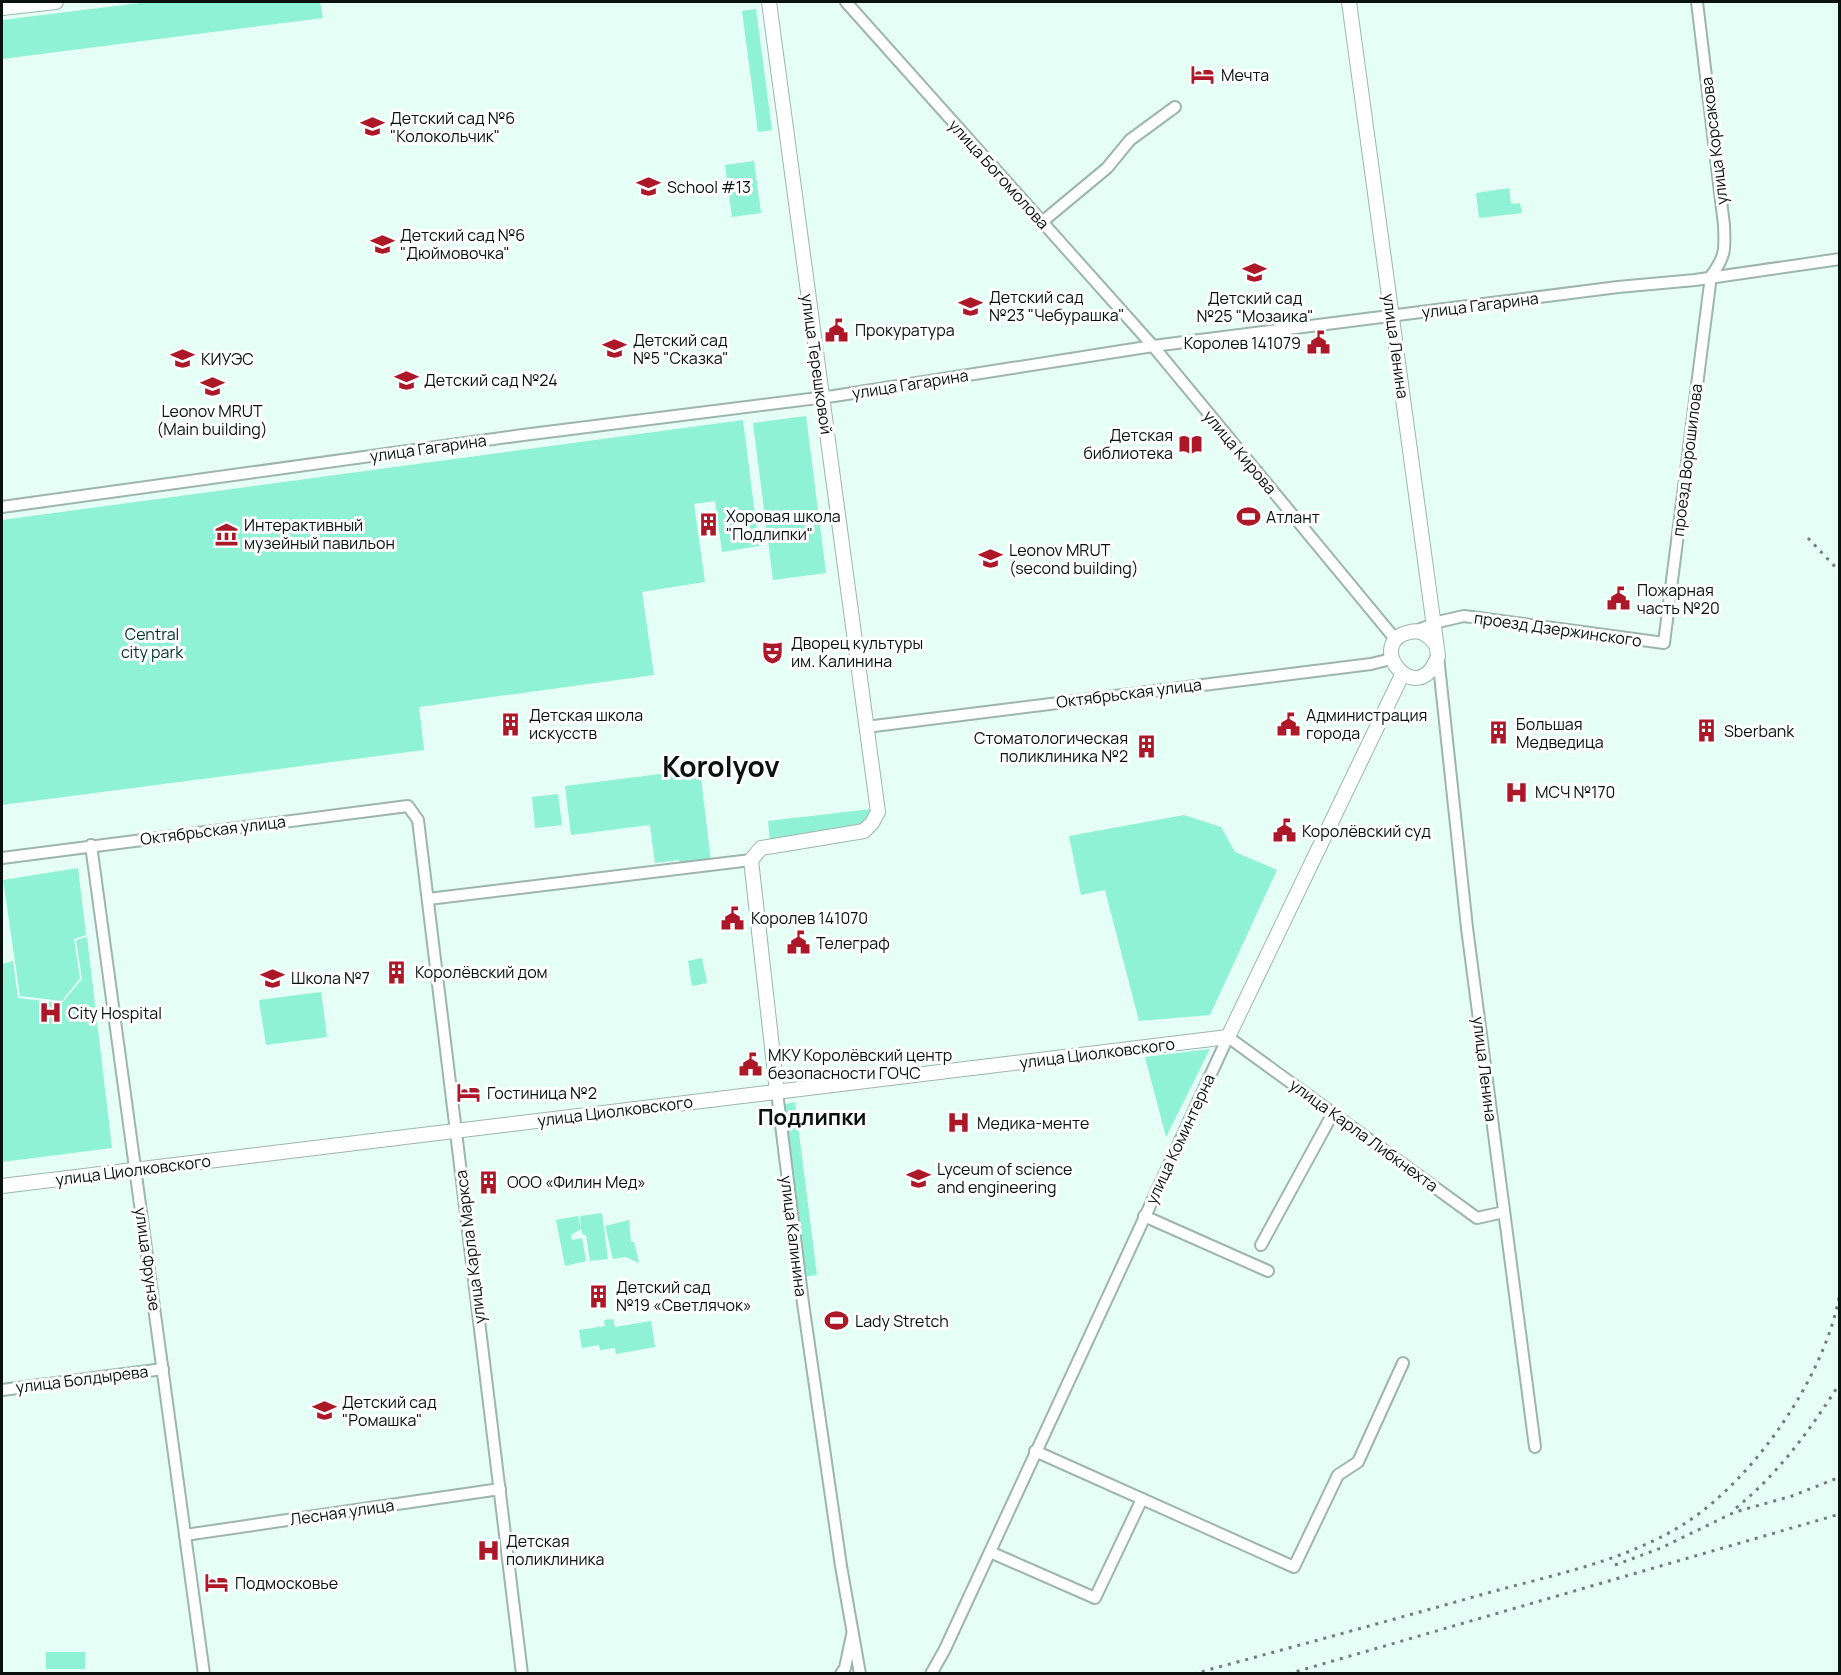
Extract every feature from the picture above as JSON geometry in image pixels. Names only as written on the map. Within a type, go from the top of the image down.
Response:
[{"type":"main road","points":[[2,9],[56,2]]},
{"type":"main road","name":"улица Терешковой","points":[[751,860],[761,848],[864,831],[878,812],[769,2]]},
{"type":"main road","name":"улица Ленина","points":[[1348,2],[1369,168],[1393,315],[1437,651]]},
{"type":"main road","points":[[1418,630],[1429,636],[1437,651],[1434,667],[1425,675],[1414,678],[1402,675],[1391,659],[1396,640],[1406,632],[1418,630]]},
{"type":"main road","name":"улица Коминтерна","points":[[1228,1037],[1402,675]]},
{"type":"main road","name":"улица Калинина","points":[[751,860],[777,1092]]},
{"type":"main road","name":"улица Циолковского","points":[[2,1186],[1228,1037]]},
{"type":"street","name":"улица Богомолова","points":[[846,2],[1153,346]]},
{"type":"street","name":"улица Корсакова","points":[[1697,2],[1724,225],[1723,261],[1711,276]]},
{"type":"street","points":[[1042,222],[1107,168],[1130,140],[1175,107]]},
{"type":"street","name":"улица Гагарина","points":[[2,507],[546,432],[822,398],[1153,346],[1839,259]]},
{"type":"street","name":"проезд Ворошилова","points":[[1664,644],[1711,276]]},
{"type":"street","name":"улица Кирова","points":[[1153,346],[1396,640]]},
{"type":"street","name":"проезд Дзержинского","points":[[1418,630],[1432,623],[1464,616],[1664,644]]},
{"type":"street","name":"улица Ленина","points":[[1437,651],[1467,928],[1535,1448]]},
{"type":"street","name":"Октябрьская улица","points":[[866,727],[1371,664],[1391,659]]},
{"type":"street","points":[[1425,675],[1442,690]]},
{"type":"street","name":"Октябрьская улица","points":[[2,858],[408,806],[418,820]]},
{"type":"street","name":"улица Карла Маркса","points":[[418,820],[522,1674]]},
{"type":"street","name":"улица Фрунзе","points":[[91,845],[204,1674]]},
{"type":"street","points":[[428,899],[751,860]]},
{"type":"street","name":"улица Карла Либкнехта","points":[[1228,1037],[1477,1218],[1504,1212]]},
{"type":"street","name":"улица Коминтерна","points":[[931,1674],[945,1649],[1228,1037]]},
{"type":"street","name":"улица Калинина","points":[[777,1092],[806,1326],[841,1566],[860,1674]]},
{"type":"street","points":[[1261,1245],[1334,1113]]},
{"type":"street","points":[[1144,1216],[1268,1271]]},
{"type":"street","points":[[1035,1451],[1294,1567],[1338,1475],[1358,1462],[1403,1363]]},
{"type":"street","name":"улица Болдырева","points":[[2,1390],[163,1369]]},
{"type":"street","name":"Лесная улица","points":[[185,1535],[500,1490]]},
{"type":"street","points":[[990,1552],[1095,1598],[1142,1499]]},
{"type":"street","points":[[841,1674],[845,1668],[853,1626]]},
{"type":"green space","points":[[148,2],[320,2],[323,18],[2,59],[2,20]]},
{"type":"green space","points":[[756,9],[772,130],[758,132],[742,11]]},
{"type":"green space","points":[[754,161],[761,213],[732,217],[725,165]]},
{"type":"green space","points":[[1509,188],[1511,204],[1520,203],[1522,213],[1479,218],[1476,193]]},
{"type":"green space","points":[[806,416],[826,573],[773,580],[753,423]]},
{"type":"green space","name":"Central city park","points":[[743,420],[759,546],[722,552],[715,501],[694,504],[705,582],[642,592],[654,675],[419,707],[424,750],[2,805],[2,520]]},
{"type":"green space","points":[[700,769],[711,862],[680,866],[679,860],[655,863],[650,825],[571,835],[565,786]]},
{"type":"green space","points":[[558,794],[562,825],[535,828],[532,797]]},
{"type":"green space","points":[[871,809],[867,824],[770,842],[768,821]]},
{"type":"green space","points":[[1184,815],[1221,827],[1235,852],[1277,870],[1210,1015],[1139,1021],[1105,890],[1081,895],[1069,836]]},
{"type":"green space","points":[[78,868],[86,935],[74,939],[80,978],[62,1001],[20,996],[3,880]]},
{"type":"green space","name":"City Hospital","points":[[87,937],[112,1148],[2,1162],[2,964],[13,961],[18,998],[62,1003],[82,979],[76,940]]},
{"type":"green space","points":[[702,958],[707,983],[692,986],[688,961]]},
{"type":"green space","points":[[321,992],[327,1037],[266,1045],[259,1000]]},
{"type":"green space","points":[[1210,1049],[1166,1137],[1145,1057]]},
{"type":"green space","points":[[795,1102],[817,1275],[803,1277],[781,1105]]},
{"type":"green space","points":[[602,1213],[608,1259],[590,1261],[586,1235],[583,1235],[580,1216]]},
{"type":"green space","points":[[578,1216],[581,1229],[571,1235],[572,1240],[582,1238],[586,1261],[565,1266],[556,1220]]},
{"type":"green space","points":[[629,1220],[631,1242],[634,1242],[639,1263],[626,1257],[613,1259],[605,1226]]},
{"type":"green space","points":[[613,1319],[615,1327],[651,1321],[655,1347],[616,1354],[615,1348],[600,1350],[599,1345],[582,1348],[579,1330],[605,1326],[604,1320]]},
{"type":"green space","points":[[46,1652],[85,1652],[85,1669],[46,1669]]},
{"type":"railway","points":[[1808,538],[1840,572]]},
{"type":"railway","points":[[1193,1674],[1567,1572],[1617,1556],[1665,1535],[1713,1503],[1762,1451],[1804,1389],[1833,1323],[1840,1292]]},
{"type":"railway","points":[[1736,1508],[1752,1495],[1793,1450],[1840,1383]]},
{"type":"railway","points":[[1615,1565],[1661,1548],[1735,1512],[1792,1496],[1840,1477]]},
{"type":"railway","points":[[1288,1674],[1840,1514]]},
{"type":"place","name":"Мечта","points":[[1203,75]]},
{"type":"place","name":"Детский сад №6 \"Колокольчик\"","points":[[372,127]]},
{"type":"place","name":"School #13","points":[[649,187]]},
{"type":"place","name":"Детский сад №6 \"Дюймовочка\"","points":[[382,244]]},
{"type":"place","name":"Детский сад №25 \"Мозаика\"","points":[[1255,273]]},
{"type":"place","name":"Детский сад №23 \"Чебурашка\"","points":[[971,306]]},
{"type":"place","name":"Прокуратура","points":[[837,330]]},
{"type":"place","name":"Королев 141079","points":[[1319,343]]},
{"type":"place","name":"Детский сад №5 \"Сказка\"","points":[[615,349]]},
{"type":"place","name":"КИУЭС","points":[[183,359]]},
{"type":"place","name":"Детский сад №24","points":[[406,380]]},
{"type":"place","name":"Leonov MRUT (Main building)","points":[[212,386]]},
{"type":"place","name":"Детская библиотека","points":[[1191,444]]},
{"type":"place","name":"Атлант","points":[[1248,517]]},
{"type":"place","name":"Хоровая школа \"Подлипки\"","points":[[708,525]]},
{"type":"place","name":"Интерактивный музейный павильон","points":[[226,534]]},
{"type":"place","name":"Leonov MRUT (second building)","points":[[991,559]]},
{"type":"place","name":"Пожарная часть №20","points":[[1619,599]]},
{"type":"place","name":"Дворец культуры им. Калинина","points":[[773,652]]},
{"type":"place","name":"Детская школа искусств","points":[[511,724]]},
{"type":"place","name":"Администрация города","points":[[1288,724]]},
{"type":"place","name":"Sberbank","points":[[1706,731]]},
{"type":"place","name":"Большая Медведица","points":[[1498,733]]},
{"type":"place","name":"Стоматологическая поликлиника №2","points":[[1146,747]]},
{"type":"place","name":"МСЧ №170","points":[[1517,792]]},
{"type":"place","name":"Королёвский суд","points":[[1284,831]]},
{"type":"place","name":"Королев 141070","points":[[733,918]]},
{"type":"place","name":"Телеграф","points":[[798,943]]},
{"type":"place","name":"Королёвский дом","points":[[397,972]]},
{"type":"place","name":"Школа №7","points":[[273,978]]},
{"type":"place","name":"City Hospital","points":[[50,1013]]},
{"type":"place","name":"МКУ Королёвский центр безопасности ГОЧС","points":[[750,1064]]},
{"type":"place","name":"Гостиница №2","points":[[469,1093]]},
{"type":"place","name":"Медика-менте","points":[[959,1123]]},
{"type":"place","name":"Lyceum of science and engineering","points":[[919,1178]]},
{"type":"place","name":"ООО «Филин Мед»","points":[[489,1182]]},
{"type":"place","name":"Детский сад №19 «Светлячок»","points":[[598,1296]]},
{"type":"place","name":"Lady Stretch","points":[[837,1321]]},
{"type":"place","name":"Детский сад \"Ромашка\"","points":[[324,1411]]},
{"type":"place","name":"Детская поликлиника","points":[[488,1550]]},
{"type":"place","name":"Подмосковье","points":[[217,1583]]},
{"type":"district","name":"Korolyov","points":[[721,767]]},
{"type":"district","name":"Подлипки","points":[[812,1117]]}]
